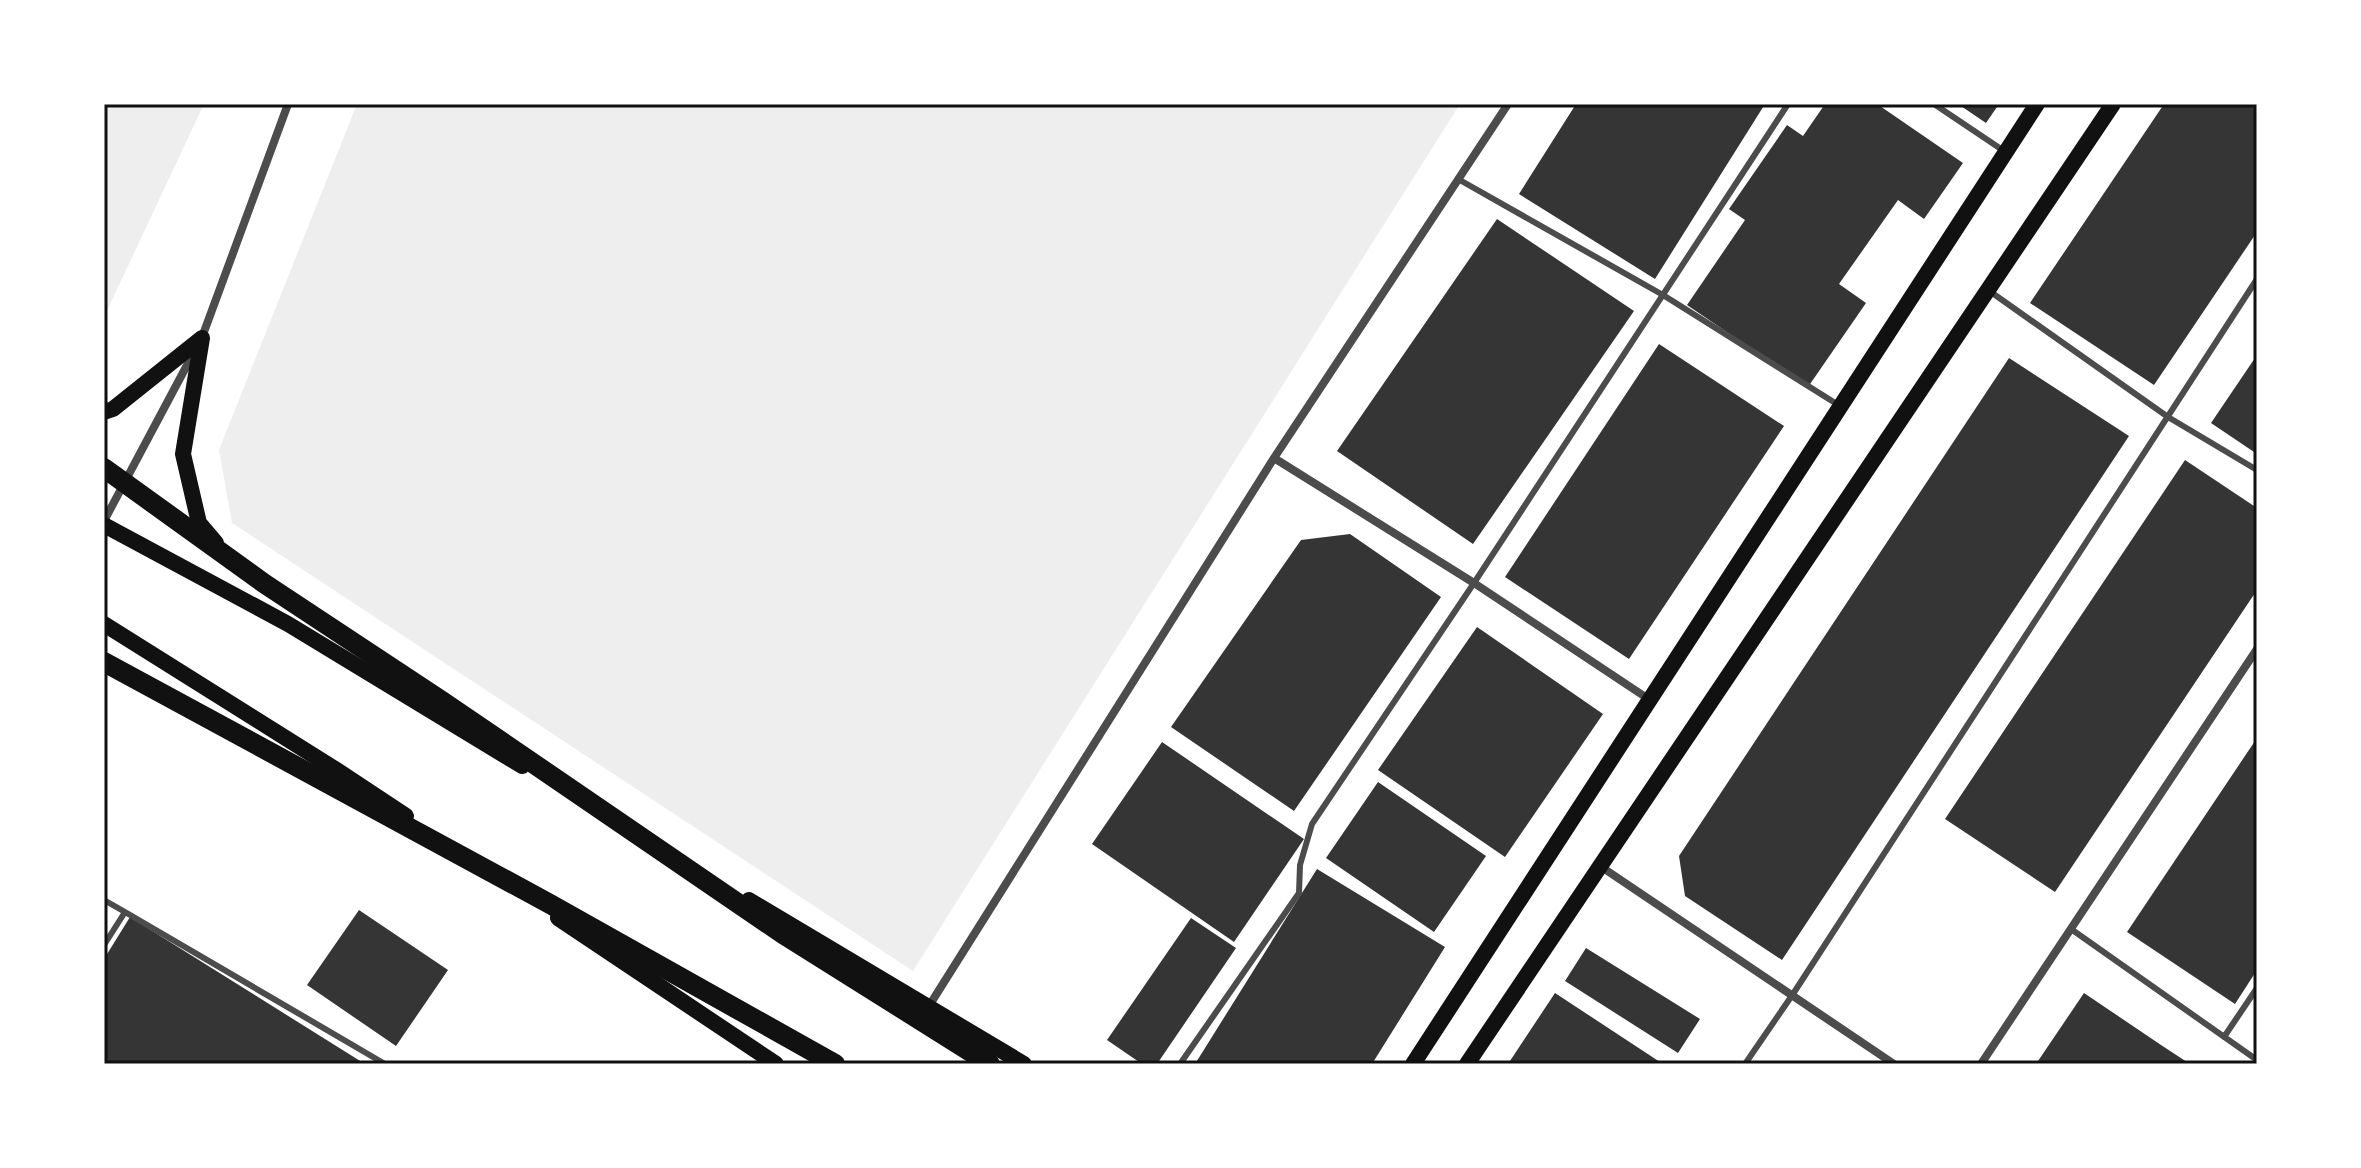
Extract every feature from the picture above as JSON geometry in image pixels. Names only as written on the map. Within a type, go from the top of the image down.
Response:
[{"type":"main road","points":[[1413,1064],[2037,104]]},
{"type":"main road","points":[[1467,1064],[2113,104]]},
{"type":"main road","points":[[104,412],[113,409],[202,338]]},
{"type":"main road","points":[[202,338],[183,454],[199,523],[288,624]]},
{"type":"main road","points":[[104,468],[265,584],[783,934],[990,1064]]},
{"type":"main road","points":[[104,523],[288,624],[394,691],[1024,1064]]},
{"type":"main road","points":[[104,624],[335,769],[776,1064]]},
{"type":"main road","points":[[104,662],[550,904],[835,1064]]},
{"type":"street","points":[[104,523],[202,338],[288,104]]},
{"type":"street","points":[[929,1006],[1274,458],[1508,104]]},
{"type":"street","points":[[1274,458],[1474,583],[1650,700]]},
{"type":"street","points":[[1981,1064],[2257,649]]},
{"type":"street","points":[[1600,866],[1894,1064]]},
{"type":"lane","points":[[1180,1064],[1299,893],[1300,865],[1312,824],[1788,104]]},
{"type":"lane","points":[[1934,104],[2006,152]]},
{"type":"lane","points":[[1458,179],[1663,295],[1840,407]]},
{"type":"lane","points":[[1745,1064],[2257,279]]},
{"type":"lane","points":[[1988,290],[2168,417],[2257,470]]},
{"type":"lane","points":[[104,900],[385,1064]]},
{"type":"lane","points":[[104,945],[125,912]]},
{"type":"lane","points":[[2071,929],[2257,1060]]},
{"type":"lane","points":[[2224,1037],[2257,988]]},
{"type":"shaded area","points":[[104,104],[204,104],[104,317]]},
{"type":"shaded area","points":[[357,104],[1460,104],[913,971],[232,523],[219,450]]},
{"type":"building","points":[[1576,104],[1765,104],[1655,279],[1519,194]]},
{"type":"building","points":[[1825,104],[1877,104],[1963,163],[1924,219],[1898,200],[1839,284],[1866,303],[1808,387],[1687,305],[1745,220],[1729,209],[1787,125],[1803,136]]},
{"type":"building","points":[[1958,104],[1999,104],[1986,123]]},
{"type":"building","points":[[2164,104],[2257,104],[2257,232],[2154,385],[2030,303]]},
{"type":"building","points":[[1497,219],[1634,311],[1473,544],[1337,451]]},
{"type":"building","points":[[1659,344],[1784,426],[1629,659],[1505,577]]},
{"type":"building","points":[[2257,355],[2257,454],[2211,423]]},
{"type":"building","points":[[2009,358],[2129,436],[1782,960],[1685,896],[1679,856]]},
{"type":"building","points":[[2185,460],[2257,508],[2257,590],[2055,892],[1945,819]]},
{"type":"building","points":[[1350,534],[1441,597],[1294,811],[1171,727],[1301,540]]},
{"type":"building","points":[[1477,627],[1603,714],[1505,857],[1378,770]]},
{"type":"building","points":[[2257,738],[2257,970],[2235,1004],[2127,932]]},
{"type":"building","points":[[1162,742],[1304,839],[1234,942],[1092,844]]},
{"type":"building","points":[[1378,782],[1486,856],[1434,932],[1326,858]]},
{"type":"building","points":[[1317,869],[1445,947],[1372,1064],[1195,1064]]},
{"type":"building","points":[[359,910],[448,970],[396,1046],[307,985]]},
{"type":"building","points":[[130,917],[365,1064],[104,1064],[104,959]]},
{"type":"building","points":[[1191,918],[1236,948],[1157,1064],[1142,1064],[1107,1040]]},
{"type":"building","points":[[1586,948],[1700,1019],[1678,1053],[1565,981]]},
{"type":"building","points":[[1555,993],[1663,1064],[1508,1064]]},
{"type":"building","points":[[2084,993],[2161,1045],[2190,1064],[2036,1064]]}]
